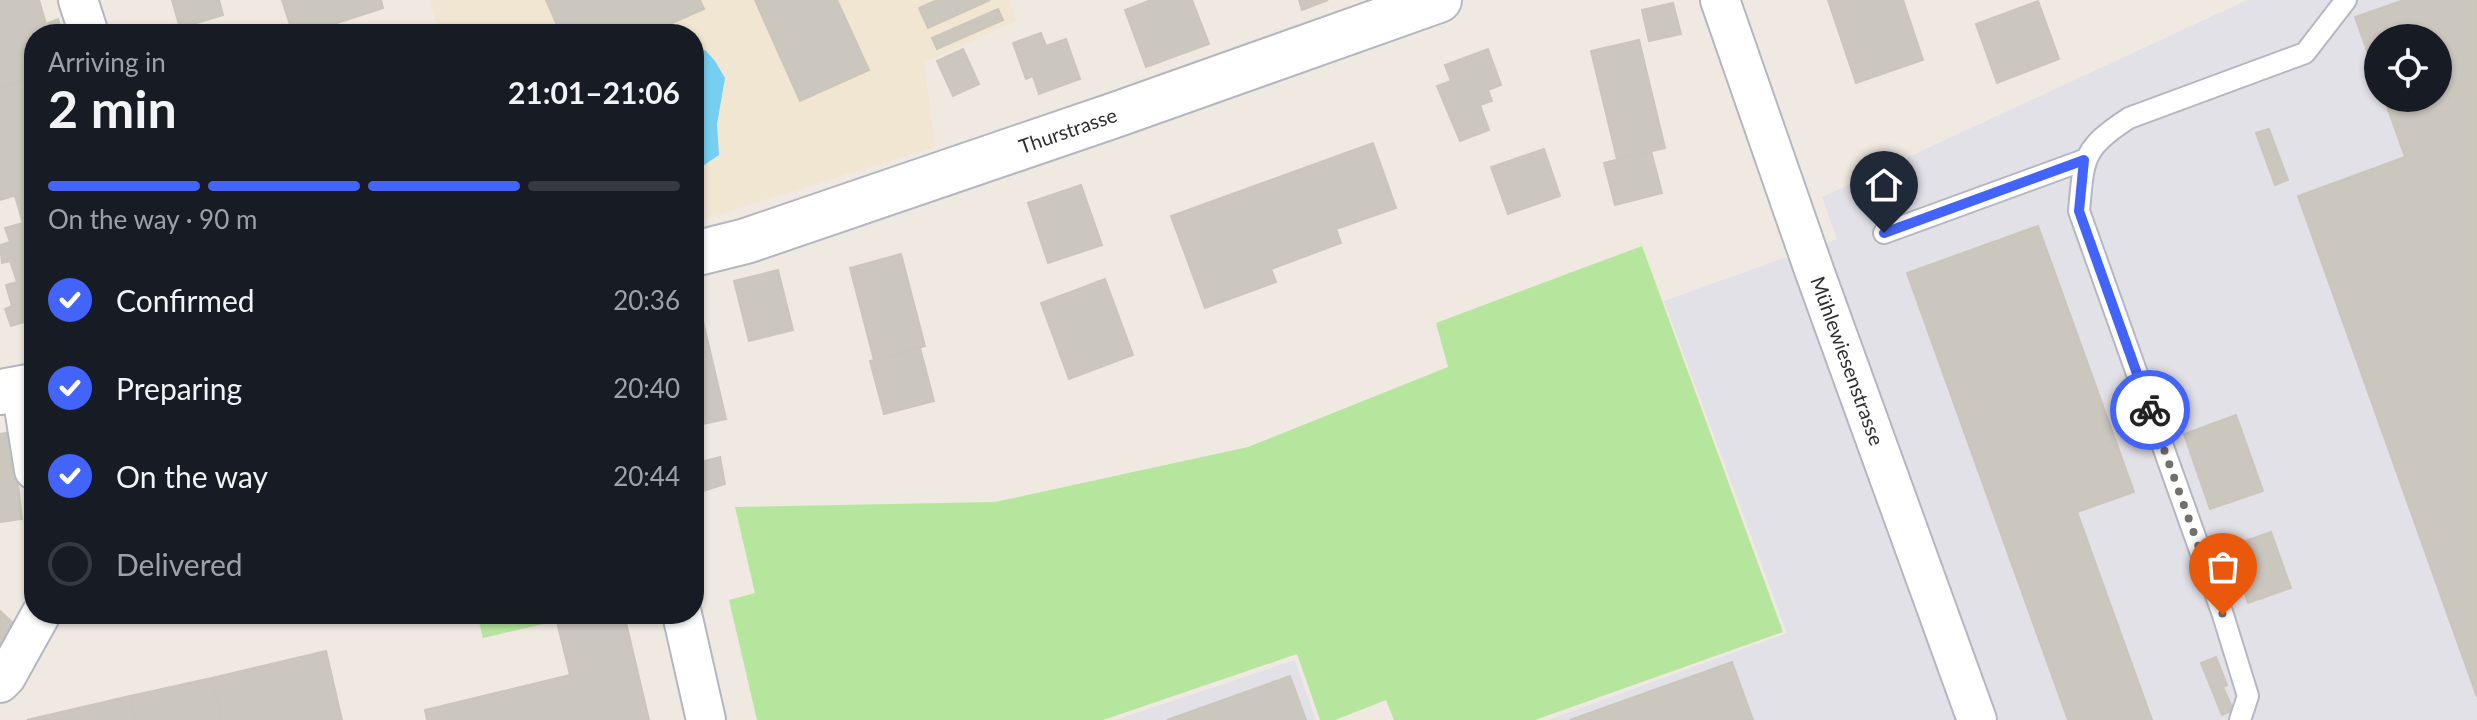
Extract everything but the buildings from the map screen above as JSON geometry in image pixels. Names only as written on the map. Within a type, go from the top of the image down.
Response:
[{"type":"street","points":[[78,0],[86,24]]},
{"type":"street","name":"Thurstrasse","points":[[704,251],[774,231],[1138,107],[1439,0]]},
{"type":"street","name":"Mühlewiesenstrasse","points":[[1720,0],[1977,720]]},
{"type":"street","points":[[18,389],[24,419]]},
{"type":"street","points":[[0,683],[35,624]]},
{"type":"street","points":[[684,624],[706,720]]},
{"type":"lane","points":[[2240,720],[2248,696],[2223,615],[2079,211],[2084,160],[2103,135],[2129,118],[2305,53],[2346,0]]},
{"type":"lane","points":[[1884,233],[2084,160]]},
{"type":"shaded area","points":[[429,0],[1009,0],[1016,21],[924,62],[935,147],[704,219],[704,24],[437,24]]},
{"type":"shaded area","points":[[2247,0],[2477,0],[2477,720],[1548,720],[1787,633],[1664,301],[1837,239],[1822,197]]},
{"type":"shaded area","points":[[1295,660],[1316,720],[1115,720]]},
{"type":"green space","points":[[1642,246],[1783,632],[1535,720],[1394,720],[1386,700],[1335,720],[1320,720],[1297,654],[1103,720],[757,720],[729,600],[755,593],[735,507],[995,502],[1248,447],[1448,367],[1436,323]]},
{"type":"green space","points":[[480,624],[543,624],[483,638]]},
{"type":"water","points":[[704,50],[725,78],[717,124],[719,155],[704,165]]},
{"type":"way so far","points":[[2150,410],[2223,615]]},
{"type":"route","points":[[1884,233],[2084,160],[2079,211],[2150,410]]}]
